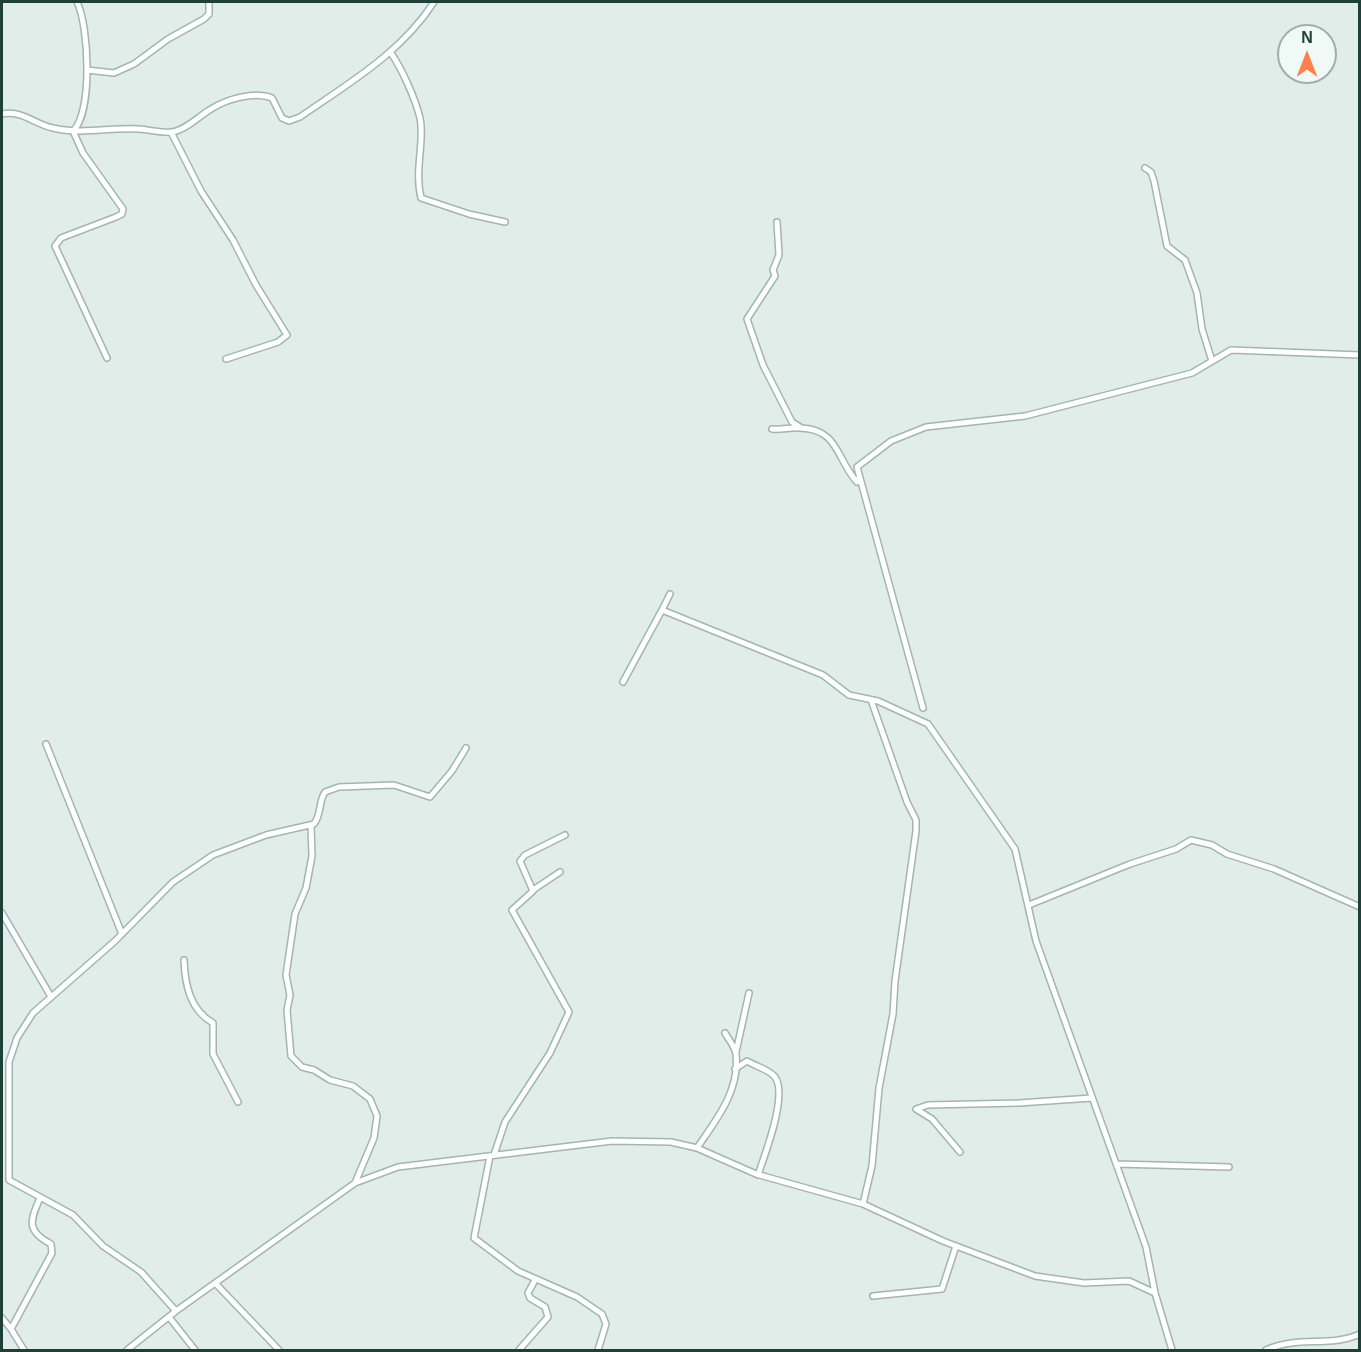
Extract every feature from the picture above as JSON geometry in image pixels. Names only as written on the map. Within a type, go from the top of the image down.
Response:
[{"type":"street","points":[[73,131],[81,120],[87,70],[84,22],[77,2]]},
{"type":"street","points":[[87,70],[114,73],[134,64],[168,39],[204,19],[209,14],[209,2]]},
{"type":"street","points":[[2,114],[22,114],[52,128],[73,131],[118,128],[171,132],[180,130],[212,108],[252,96],[264,95],[272,98],[282,118],[289,121],[300,117],[391,53],[409,37],[434,2]]},
{"type":"street","points":[[391,53],[401,66],[420,118],[417,174],[421,198],[469,214],[505,222]]},
{"type":"street","points":[[73,131],[83,153],[123,209],[122,214],[116,217],[61,238],[55,246],[107,358]]},
{"type":"street","points":[[171,132],[201,191],[229,232],[256,285],[287,335],[278,342],[226,359]]},
{"type":"street","points":[[1146,168],[1151,172],[1154,181],[1167,246],[1185,260],[1193,282],[1212,361]]},
{"type":"street","points":[[777,222],[779,255],[774,270],[775,276],[747,319],[763,365],[792,422],[800,428]]},
{"type":"street","points":[[923,708],[858,478],[857,467],[891,441],[926,428],[1025,416],[1192,373],[1231,350],[1359,356]]},
{"type":"street","points":[[772,429],[800,428],[824,433],[834,441],[850,474],[858,482],[858,478]]},
{"type":"street","points":[[623,682],[670,594]]},
{"type":"street","points":[[662,610],[823,675],[849,695],[871,700],[928,724],[1015,849],[1036,941],[1146,1247],[1155,1293],[1172,1350]]},
{"type":"street","points":[[863,1204],[872,1166],[879,1088],[893,1014],[895,981],[916,831],[916,820],[907,802],[871,700]]},
{"type":"street","points":[[46,744],[122,934]]},
{"type":"street","points":[[9,1180],[9,1062],[17,1038],[33,1013],[50,995],[122,934],[173,882],[213,855],[266,835],[311,825],[320,816],[319,801],[325,792],[339,787],[394,785],[430,797],[448,777],[466,748]]},
{"type":"street","points":[[311,825],[312,856],[306,888],[296,914],[286,975],[290,995],[287,1010],[291,1056],[302,1067],[314,1070],[330,1080],[353,1086],[370,1099],[377,1116],[374,1138],[355,1183]]},
{"type":"street","points":[[533,890],[520,861],[565,835]]},
{"type":"street","points":[[1029,905],[1131,864],[1176,849],[1191,840],[1212,845],[1227,854],[1274,869],[1359,907]]},
{"type":"street","points":[[560,872],[533,890],[512,910],[569,1012],[550,1053],[505,1122],[492,1156],[474,1238],[501,1260],[535,1280],[577,1297],[602,1314],[606,1324],[598,1350]]},
{"type":"street","points":[[2,914],[50,995]]},
{"type":"street","points":[[184,960],[185,975],[194,1007],[203,1017],[213,1023],[213,1054],[238,1102]]},
{"type":"street","points":[[697,1148],[727,1103],[749,993]]},
{"type":"street","points":[[725,1034],[736,1052]]},
{"type":"street","points":[[735,1069],[747,1061],[777,1079],[780,1094],[773,1133],[758,1175]]},
{"type":"street","points":[[2,1091],[8,1096]]},
{"type":"street","points":[[960,1152],[932,1119],[916,1109],[928,1105],[1019,1103],[1092,1098]]},
{"type":"street","points":[[127,1350],[176,1311],[355,1183],[398,1167],[612,1141],[671,1142],[697,1148],[758,1175],[863,1204],[956,1246],[1035,1276],[1084,1283],[1129,1281],[1155,1293]]},
{"type":"street","points":[[1117,1164],[1229,1167]]},
{"type":"street","points":[[2,1178],[73,1215],[103,1246],[141,1272],[176,1311]]},
{"type":"street","points":[[12,1329],[52,1253],[51,1244],[37,1237],[33,1229],[33,1213],[40,1198]]},
{"type":"street","points":[[873,1296],[942,1289],[956,1246]]},
{"type":"street","points":[[519,1350],[548,1317],[545,1307],[530,1298],[528,1293],[535,1280]]},
{"type":"street","points":[[216,1284],[279,1350]]},
{"type":"street","points":[[169,1317],[195,1350]]},
{"type":"street","points":[[2,1318],[12,1329],[24,1350]]},
{"type":"street","points":[[1266,1350],[1290,1341],[1340,1341],[1359,1334]]}]
